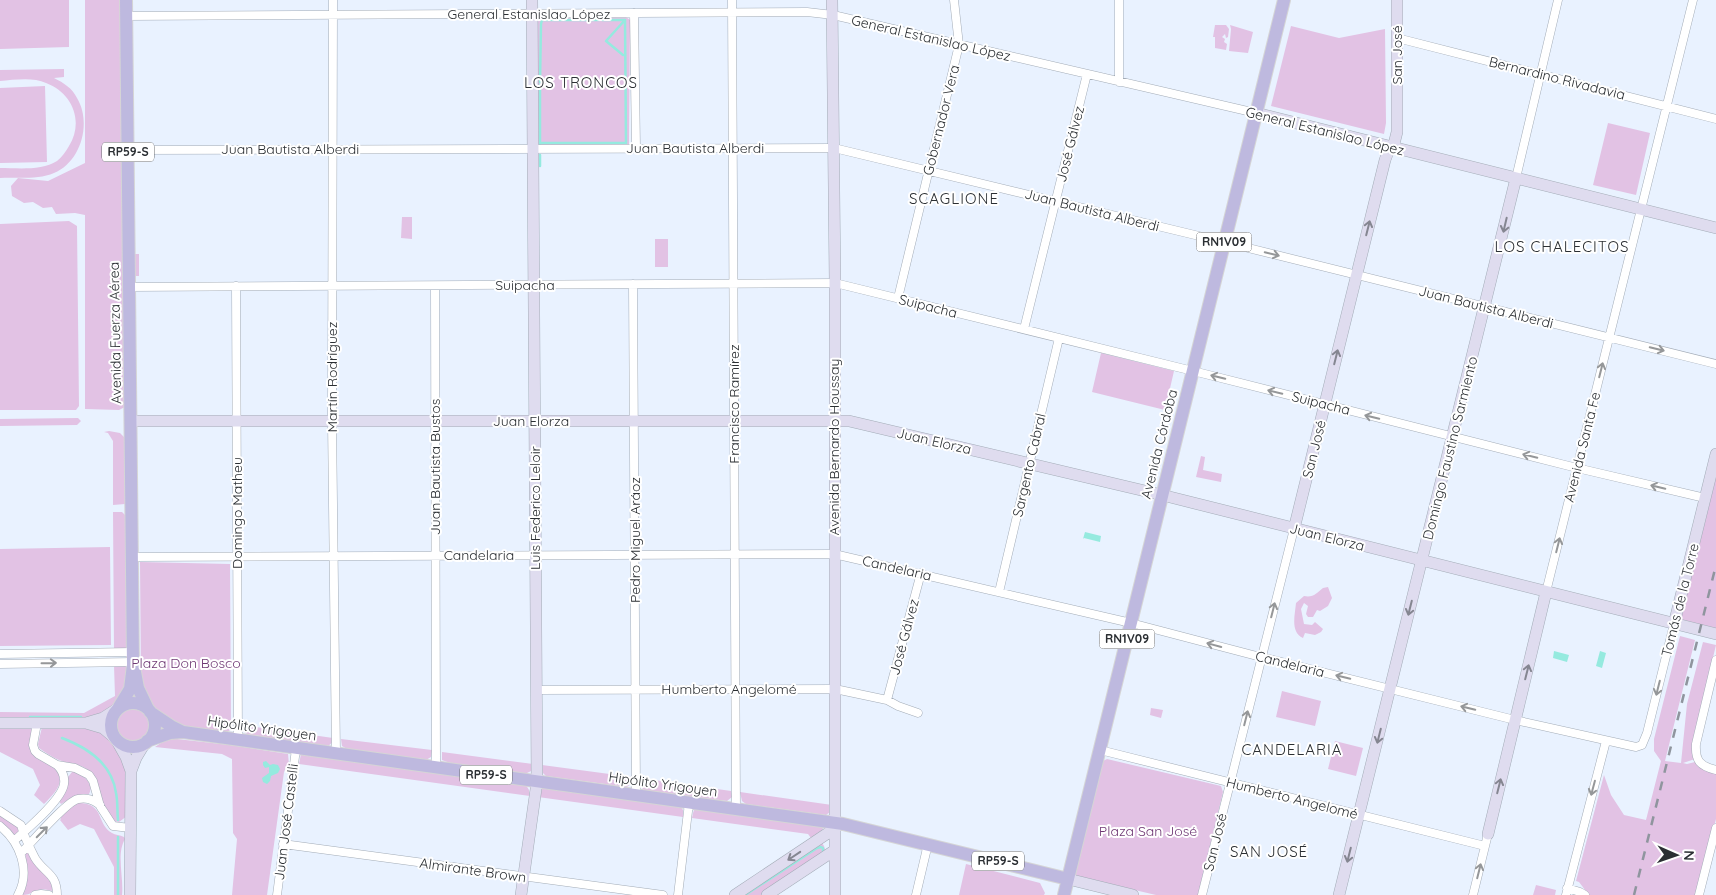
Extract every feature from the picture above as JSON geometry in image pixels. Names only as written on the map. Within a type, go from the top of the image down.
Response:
[{"type":"main road","name":"Avenida Fuerza Aérea","points":[[118,708],[130,689],[133,659],[126,0]]},
{"type":"main road","name":"Avenida Córdoba","points":[[1064,895],[1284,0]]},
{"type":"main road","name":"Avenida Fuerza Aérea","points":[[133,659],[138,688],[149,710]]},
{"type":"main road","points":[[118,708],[134,703],[142,705],[149,710],[154,719],[154,727],[152,735],[146,742]]},
{"type":"main road","name":"RP59-S","points":[[118,708],[112,716],[111,724],[112,732],[117,740],[131,747],[146,742]]},
{"type":"main road","name":"Hipólito Yrigoyen","points":[[149,710],[183,732]]},
{"type":"main road","name":"Hipólito Yrigoyen","points":[[146,742],[170,733],[183,732],[736,809],[834,826],[864,828],[1068,879]]},
{"type":"street","name":"Martín Rodríguez","points":[[333,0],[332,421],[336,754]]},
{"type":"street","name":"Luis Federico Leloir","points":[[521,895],[537,782],[532,0]]},
{"type":"street","name":"Francisco Ramírez","points":[[732,0],[736,809]]},
{"type":"street","name":"Avenida Bernardo Houssay","points":[[832,0],[835,283],[835,895]]},
{"type":"street","name":"Gobernador Vera","points":[[898,298],[959,45],[954,0]]},
{"type":"street","points":[[1119,0],[1119,82]]},
{"type":"street","name":"San José","points":[[1202,895],[1385,160],[1396,139],[1397,0]]},
{"type":"street","name":"Domingo Faustino Sarmiento","points":[[1339,895],[1485,307],[1558,0]]},
{"type":"street","name":"Avenida Santa Fe","points":[[1473,895],[1693,0]]},
{"type":"street","name":"General Estanislao López","points":[[126,16],[807,12],[832,15],[1256,113],[1716,228]]},
{"type":"street","points":[[634,13],[636,148]]},
{"type":"street","name":"Bernardino Rivadavia","points":[[1397,38],[1716,119]]},
{"type":"street","name":"José Gálvez","points":[[1024,329],[1087,74]]},
{"type":"street","name":"Juan Bautista Alberdi","points":[[128,150],[834,148],[1716,364]]},
{"type":"street","name":"Suipacha","points":[[129,287],[835,283],[1577,468],[1705,498]]},
{"type":"street","name":"Pedro Miguel Aráoz","points":[[633,284],[636,795]]},
{"type":"street","name":"Domingo Matheu","points":[[236,286],[238,740]]},
{"type":"street","name":"Juan Bautista Bustos","points":[[435,286],[436,768]]},
{"type":"street","name":"Sargento Cabral","points":[[999,592],[1059,338]]},
{"type":"street","name":"Juan Elorza","points":[[131,421],[850,421],[1162,495],[1716,634]]},
{"type":"street","name":"Tomás de la Torre","points":[[1642,745],[1647,733],[1716,454]]},
{"type":"street","name":"Candelaria","points":[[132,557],[834,554],[1131,623],[1515,720],[1629,746],[1636,747],[1642,745]]},
{"type":"street","name":"José Gálvez","points":[[887,700],[921,574]]},
{"type":"street","points":[[0,654],[133,659]]},
{"type":"street","points":[[0,664],[133,659]]},
{"type":"street","points":[[1716,660],[1695,753],[1706,767],[1716,770]]},
{"type":"street","name":"Humberto Angelomé","points":[[536,690],[835,689],[887,700],[918,713]]},
{"type":"street","points":[[0,724],[86,723],[103,718],[118,708]]},
{"type":"street","points":[[37,723],[33,745],[35,751],[57,765],[75,768],[89,775],[95,787],[100,806],[113,826],[130,828]]},
{"type":"street","points":[[86,723],[103,728],[117,740],[131,771]]},
{"type":"street","points":[[1584,895],[1580,892],[1566,891],[1606,741]]},
{"type":"street","points":[[130,895],[131,771],[136,758],[146,742]]},
{"type":"street","name":"Juan José Castelli","points":[[277,895],[296,749]]},
{"type":"street","name":"Humberto Angelomé","points":[[1100,750],[1485,846]]},
{"type":"street","points":[[57,765],[64,778]]},
{"type":"street","points":[[14,840],[55,800],[64,785],[66,773],[70,769],[75,768]]},
{"type":"street","points":[[21,852],[72,801],[86,798],[93,793],[95,787]]},
{"type":"street","points":[[86,798],[91,799],[100,806]]},
{"type":"street","points":[[55,800],[56,807],[62,810]]},
{"type":"street","points":[[678,895],[689,803]]},
{"type":"street","points":[[0,812],[21,825],[24,837],[36,858],[53,878],[57,888],[57,895]]},
{"type":"street","points":[[0,826],[14,840],[21,852],[23,870],[21,890],[18,895]]},
{"type":"street","points":[[735,895],[834,826]]},
{"type":"street","points":[[1699,895],[1716,828]]},
{"type":"street","name":"Almirante Brown","points":[[284,844],[662,895]]},
{"type":"street","points":[[916,895],[928,844]]},
{"type":"street","points":[[767,895],[835,850]]},
{"type":"street","name":"Hipólito Yrigoyen","points":[[1068,879],[1133,895]]},
{"type":"street","points":[[35,895],[49,895]]},
{"type":"green space","points":[[0,0],[69,0],[69,47],[0,49]]},
{"type":"green space","points":[[85,0],[122,0],[125,407],[119,410],[85,409],[85,215],[75,213],[56,214],[52,207],[43,208],[33,202],[24,203],[12,196],[11,186],[18,178],[48,181],[85,163]]},
{"type":"green space","points":[[626,17],[630,20],[629,145],[537,145],[536,24],[541,18]]},
{"type":"green space","points":[[1215,25],[1226,25],[1229,29],[1228,37],[1226,38],[1225,34],[1222,37],[1227,44],[1226,50],[1215,48],[1215,37],[1213,37]]},
{"type":"green space","points":[[1230,25],[1253,32],[1248,53],[1229,51]]},
{"type":"green space","points":[[1291,26],[1339,38],[1385,29],[1386,123],[1384,134],[1271,106]]},
{"type":"green space","points":[[64,69],[64,77],[54,78],[73,91],[84,119],[81,141],[77,151],[63,168],[54,173],[34,177],[0,178],[0,168],[37,168],[57,161],[69,146],[76,127],[73,109],[69,101],[55,88],[35,80],[0,81],[0,70]]},
{"type":"green space","points":[[45,86],[47,162],[0,163],[0,88]]},
{"type":"green space","points":[[1608,123],[1650,133],[1636,195],[1593,185]]},
{"type":"green space","points":[[402,217],[412,217],[412,239],[401,238]]},
{"type":"green space","points":[[69,221],[77,226],[79,406],[76,410],[0,410],[0,224]]},
{"type":"green space","points":[[655,239],[668,239],[668,267],[655,267]]},
{"type":"green space","points":[[134,254],[139,254],[139,276],[134,276]]},
{"type":"green space","points":[[1101,353],[1174,371],[1165,410],[1092,392]]},
{"type":"green space","points":[[78,418],[81,421],[77,425],[0,426],[0,419]]},
{"type":"green space","points":[[104,432],[120,433],[126,439],[125,504],[113,505],[113,441],[108,433]]},
{"type":"green space","points":[[1716,454],[1716,634],[1674,624]]},
{"type":"green space","points":[[1201,456],[1205,457],[1203,470],[1222,474],[1221,482],[1196,477]]},
{"type":"green space","points":[[113,512],[122,512],[126,516],[126,648],[114,651]]},
{"type":"green space","points":[[110,547],[111,645],[0,646],[0,549]]},
{"type":"green space","name":"Plaza Don Bosco","points":[[140,562],[230,564],[231,727],[226,733],[195,730],[164,720],[144,696],[141,680]]},
{"type":"green space","points":[[1328,587],[1332,598],[1328,606],[1320,611],[1317,610],[1313,617],[1308,617],[1306,614],[1308,606],[1304,603],[1301,609],[1304,624],[1312,625],[1315,622],[1323,629],[1315,635],[1305,633],[1303,638],[1296,632],[1295,627],[1296,603],[1304,596],[1312,596],[1323,588]]},
{"type":"green space","points":[[1680,636],[1695,640],[1665,761],[1681,763],[1687,704],[1703,642],[1716,645],[1692,744],[1695,759],[1683,763],[1695,762],[1699,767],[1716,772],[1716,819],[1696,895],[1589,895],[1579,882],[1576,881],[1604,775],[1611,795],[1624,815],[1646,820],[1661,761],[1654,751],[1654,739]]},
{"type":"green space","points":[[114,665],[127,666],[126,689],[108,711],[89,719],[0,719],[0,712],[84,713],[115,696]]},
{"type":"green space","points":[[1282,691],[1321,701],[1315,726],[1276,717]]},
{"type":"green space","points":[[134,707],[146,713],[152,725],[146,737],[134,743],[122,737],[116,725],[122,713]]},
{"type":"green space","points":[[1151,708],[1163,710],[1161,718],[1150,715]]},
{"type":"green space","points":[[242,725],[333,738],[333,742],[328,746],[323,746],[247,734],[243,731]]},
{"type":"green space","points":[[88,726],[107,736],[126,762],[127,816],[119,822],[113,821],[103,803],[97,781],[89,771],[81,766],[59,760],[39,748],[38,744],[42,727]]},
{"type":"green space","points":[[0,727],[32,728],[30,748],[32,753],[54,768],[58,773],[60,778],[57,789],[44,804],[34,795],[40,785],[33,769],[0,752]]},
{"type":"green space","points":[[168,738],[288,754],[289,765],[287,765],[284,772],[267,895],[232,895],[237,839],[233,833],[232,759],[222,754],[155,747]]},
{"type":"green space","points":[[341,739],[432,750],[431,757],[426,760],[347,749],[342,746]]},
{"type":"green space","points":[[1335,741],[1363,748],[1356,776],[1328,769]]},
{"type":"green space","points":[[442,752],[533,764],[531,771],[525,774],[450,763],[442,760]]},
{"type":"green space","points":[[301,754],[526,785],[530,796],[299,764]]},
{"type":"green space","name":"Plaza San José","points":[[1107,759],[1221,786],[1223,792],[1198,895],[1156,895],[1075,876],[1074,873],[1103,761]]},
{"type":"green space","points":[[542,765],[632,777],[632,783],[627,787],[546,776],[543,773]]},
{"type":"green space","points":[[72,772],[80,774],[86,779],[90,786],[89,794],[73,797],[61,804],[59,801],[66,790],[68,777]]},
{"type":"green space","points":[[640,778],[731,791],[732,797],[727,801],[644,790],[641,787]]},
{"type":"green space","points":[[543,787],[680,806],[683,810],[683,817],[538,797]]},
{"type":"green space","points":[[740,792],[832,805],[830,812],[826,815],[746,804],[742,801]]},
{"type":"green space","points":[[77,803],[92,806],[107,829],[125,839],[121,852],[122,895],[114,895],[114,867],[94,829],[80,824],[68,830],[60,820],[60,817],[68,808]]},
{"type":"green space","points":[[695,808],[823,827],[823,829],[819,834],[811,838],[808,834],[692,818]]},
{"type":"green space","points":[[0,815],[19,828],[19,832],[16,835],[0,823]]},
{"type":"green space","points":[[822,843],[826,852],[765,895],[740,895]]},
{"type":"green space","points":[[27,851],[30,852],[47,874],[54,889],[52,891],[38,890],[22,895],[27,880],[25,853]]},
{"type":"green space","points":[[966,864],[1040,883],[1045,893],[1044,895],[959,895]]},
{"type":"green space","points":[[1536,885],[1556,890],[1555,895],[1533,895]]},
{"type":"shaded area","points":[[1085,532],[1101,536],[1100,542],[1083,539]]},
{"type":"shaded area","points":[[1554,651],[1569,655],[1567,662],[1553,658]]},
{"type":"shaded area","points":[[1600,651],[1606,653],[1602,668],[1596,666]]},
{"type":"shaded area","points":[[266,761],[270,765],[278,765],[280,769],[278,773],[271,776],[267,784],[263,782],[262,778],[269,773],[269,767],[265,768],[263,765],[263,762]]},
{"type":"waterway","points":[[540,82],[542,20],[599,20]]},
{"type":"waterway","points":[[602,20],[624,20]]},
{"type":"waterway","points":[[623,55],[606,41],[625,20]]},
{"type":"waterway","points":[[540,143],[626,143],[625,20]]},
{"type":"waterway","points":[[540,85],[540,145]]},
{"type":"waterway","points":[[540,155],[540,166]]},
{"type":"waterway","points":[[30,717],[81,717]]},
{"type":"waterway","points":[[62,738],[89,751],[109,773],[114,782],[118,820]]},
{"type":"waterway","points":[[118,837],[118,895]]},
{"type":"waterway","points":[[745,895],[817,848],[823,848],[823,852]]},
{"type":"railway","points":[[1634,895],[1716,565]]},
{"type":"district","name":"LOS TRONCOS","points":[[581,83]]},
{"type":"district","name":"SCAGLIONE","points":[[954,199]]},
{"type":"district","name":"LOS CHALECITOS","points":[[1562,247]]},
{"type":"district","name":"CANDELARIA","points":[[1292,750]]},
{"type":"district","name":"SAN JOSÉ","points":[[1269,852]]}]
